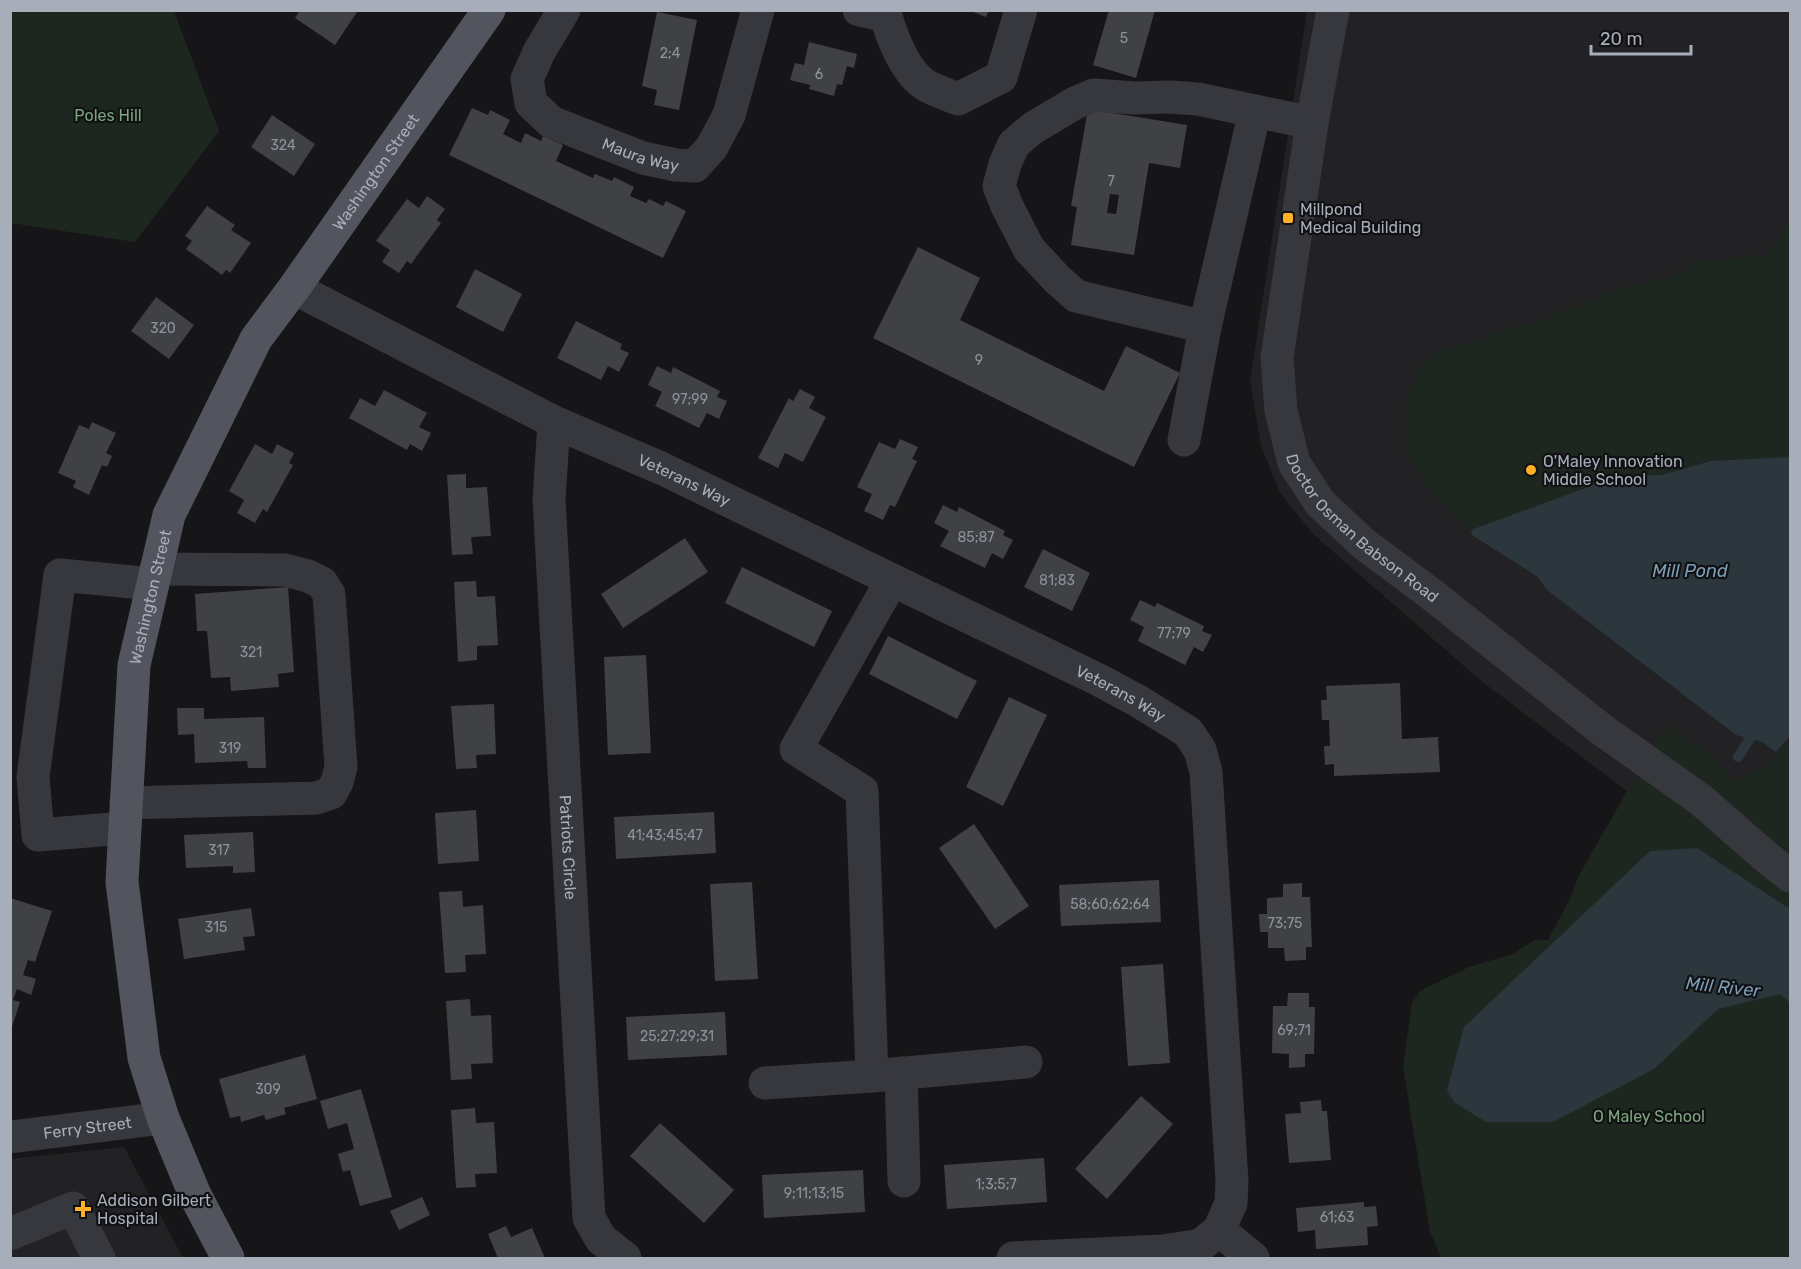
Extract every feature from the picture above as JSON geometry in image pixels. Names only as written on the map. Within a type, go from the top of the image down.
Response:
[{"type":"main road","name":"Washington Street","points":[[228,1258],[195,1195],[163,1118],[144,1058],[122,882],[134,665],[169,515],[256,339],[489,10]]},
{"type":"street","name":"Maura Way","points":[[564,10],[538,52],[527,79],[531,103],[551,122],[643,158],[676,165],[695,166],[712,147],[729,115],[758,10]]},
{"type":"street","points":[[872,13],[893,39],[902,59],[924,85],[958,99],[1001,77],[1021,10]]},
{"type":"street","name":"Doctor Osman Babson Road","points":[[1333,10],[1312,123],[1277,358],[1281,410],[1294,463],[1320,503],[1364,544],[1602,729],[1701,800],[1791,876]]},
{"type":"street","points":[[1205,327],[1076,296],[1057,279],[1029,249],[999,186],[1014,144],[1033,128],[1075,103],[1094,95],[1198,99],[1312,123]]},
{"type":"street","points":[[1184,440],[1205,327],[1255,111]]},
{"type":"street","name":"Veterans Way","points":[[294,288],[554,422],[663,469],[1138,701],[1188,732],[1200,750],[1206,772],[1232,1181],[1231,1203],[1220,1230]]},
{"type":"street","name":"Patriots Circle","points":[[554,422],[549,500],[589,1218],[601,1239],[625,1258]]},
{"type":"street","points":[[285,570],[322,583],[329,594],[341,767],[337,782],[331,793],[316,798],[126,815],[38,835],[33,777],[60,575],[154,577],[285,570]]},
{"type":"street","points":[[892,579],[796,749],[862,791],[887,1075],[904,1181]]},
{"type":"street","points":[[765,1083],[887,1075],[1026,1062]]},
{"type":"street","name":"Ferry Street","points":[[10,1137],[163,1118]]},
{"type":"street","points":[[10,1234],[73,1208],[99,1258]]},
{"type":"street","points":[[1013,1258],[1163,1251],[1201,1245],[1220,1230],[1253,1258]]},
{"type":"shaded area","name":"O'Maley Innovation Middle School","points":[[1307,11],[1790,11],[1790,914],[1480,680],[1313,534],[1280,493],[1261,446],[1250,381]]},
{"type":"shaded area","name":"Addison Gilbert Hospital","points":[[124,1147],[183,1258],[11,1258],[10,1159]]},
{"type":"green space","name":"Poles Hill","points":[[10,11],[174,11],[219,131],[135,242],[11,223]]},
{"type":"green space","points":[[1790,222],[1790,457],[1711,461],[1661,475],[1618,476],[1471,530],[1469,525],[1427,488],[1406,450],[1407,396],[1424,363],[1445,350],[1471,344],[1514,325],[1535,324],[1600,296],[1669,277],[1696,262],[1765,255]]},
{"type":"green space","name":"O Maley School","points":[[1664,727],[1693,743],[1733,781],[1765,765],[1790,742],[1790,1258],[1441,1258],[1430,1231],[1403,1067],[1412,1003],[1420,991],[1469,967],[1513,954],[1535,940],[1548,940],[1570,899],[1578,877]]},
{"type":"water","name":"Mill Pond","points":[[1790,457],[1790,736],[1776,752],[1762,742],[1736,735],[1547,590],[1538,577],[1472,535],[1471,530],[1618,476],[1661,475],[1711,461]]},
{"type":"water","points":[[1697,848],[1790,909],[1790,1003],[1780,994],[1718,1009],[1654,1069],[1553,1122],[1486,1122],[1454,1102],[1447,1090],[1464,1027],[1650,851]]},
{"type":"building","points":[[300,10],[355,10],[357,12],[335,45],[295,18]]},
{"type":"building","points":[[968,10],[989,10],[986,17]]},
{"type":"building","points":[[1109,10],[1155,10],[1136,78],[1093,65]]},
{"type":"building","points":[[657,12],[697,20],[679,110],[654,105],[657,90],[642,86]]},
{"type":"building","points":[[809,42],[857,54],[854,68],[847,66],[842,85],[837,84],[834,96],[809,89],[810,85],[790,80],[795,63],[804,65]]},
{"type":"building","points":[[472,108],[488,115],[490,110],[510,120],[503,134],[521,143],[525,133],[541,141],[543,136],[563,145],[556,161],[593,178],[595,174],[612,181],[614,177],[634,187],[630,196],[646,203],[649,199],[663,206],[666,201],[686,211],[663,258],[449,155]]},
{"type":"building","points":[[1088,109],[1187,125],[1180,168],[1149,163],[1134,255],[1071,245],[1077,207],[1071,206]],"holes":[[[1110,194],[1119,195],[1116,214],[1107,213]]]},
{"type":"building","points":[[272,115],[315,144],[294,176],[251,147]]},
{"type":"building","points":[[427,196],[445,209],[437,220],[441,223],[411,264],[407,261],[399,273],[382,262],[390,250],[376,241],[407,199],[419,208]]},
{"type":"building","points":[[207,206],[235,225],[231,230],[251,243],[230,273],[226,270],[222,275],[186,249],[192,241],[185,236]]},
{"type":"building","points":[[918,247],[980,278],[960,320],[1104,391],[1126,346],[1180,373],[1134,467],[873,338]]},
{"type":"building","points":[[475,269],[522,294],[503,332],[456,307]]},
{"type":"building","points":[[156,297],[194,325],[169,359],[131,331]]},
{"type":"building","points":[[576,321],[622,344],[620,349],[629,353],[619,372],[608,366],[601,380],[557,358]]},
{"type":"building","points":[[657,366],[671,373],[673,367],[720,391],[717,397],[727,401],[719,419],[707,413],[699,428],[655,406],[662,392],[648,385]]},
{"type":"building","points":[[800,389],[815,397],[809,408],[826,417],[803,462],[785,453],[778,468],[758,458],[789,398],[793,401]]},
{"type":"building","points":[[384,390],[427,413],[419,427],[431,433],[422,451],[410,444],[407,450],[349,418],[360,398],[375,406]]},
{"type":"building","points":[[92,422],[116,433],[106,453],[112,456],[107,467],[102,465],[89,495],[73,487],[76,481],[58,473],[79,425],[89,429]]},
{"type":"building","points":[[900,439],[918,447],[912,459],[917,461],[895,507],[890,505],[883,520],[864,511],[872,494],[857,487],[879,442],[895,449]]},
{"type":"building","points":[[255,444],[272,454],[277,444],[294,453],[289,463],[293,465],[267,512],[263,509],[255,523],[237,513],[244,500],[229,491]]},
{"type":"building","points":[[466,474],[466,488],[487,487],[491,536],[471,537],[473,554],[452,555],[447,475]]},
{"type":"building","points":[[943,505],[957,512],[959,507],[1005,531],[1003,535],[1013,540],[1003,559],[992,553],[985,568],[940,546],[949,531],[934,523]]},
{"type":"building","points":[[685,538],[708,572],[623,628],[601,594]]},
{"type":"building","points":[[1043,549],[1090,573],[1072,611],[1024,587]]},
{"type":"building","points":[[742,567],[832,611],[814,647],[725,603]]},
{"type":"building","points":[[476,581],[477,597],[495,596],[498,645],[477,646],[477,660],[458,662],[454,582]]},
{"type":"building","points":[[288,587],[294,672],[278,674],[279,687],[231,691],[230,677],[211,678],[207,631],[197,631],[195,594]]},
{"type":"building","points":[[1140,600],[1155,607],[1157,603],[1204,626],[1202,631],[1212,635],[1203,652],[1194,647],[1185,665],[1138,641],[1144,627],[1130,620]]},
{"type":"building","points":[[888,636],[977,681],[957,719],[869,674]]},
{"type":"building","points":[[646,655],[651,753],[608,755],[604,657]]},
{"type":"building","points":[[1400,683],[1402,739],[1438,737],[1440,772],[1334,776],[1334,764],[1325,765],[1324,746],[1330,746],[1329,720],[1322,720],[1321,700],[1327,700],[1326,686]]},
{"type":"building","points":[[1009,697],[1047,715],[1003,806],[966,787]]},
{"type":"building","points":[[494,704],[496,754],[476,755],[477,768],[456,769],[451,706]]},
{"type":"building","points":[[177,708],[204,708],[204,719],[264,717],[266,768],[248,768],[247,761],[195,763],[194,734],[178,735]]},
{"type":"building","points":[[476,810],[479,861],[438,864],[435,813]]},
{"type":"building","points":[[714,812],[716,853],[616,859],[614,817]]},
{"type":"building","points":[[974,824],[1029,906],[995,929],[939,848]]},
{"type":"building","points":[[253,832],[255,872],[233,873],[233,866],[186,868],[184,835]]},
{"type":"building","points":[[1159,880],[1161,922],[1061,926],[1059,885]]},
{"type":"building","points":[[752,882],[758,979],[715,981],[710,884]]},
{"type":"building","points":[[1302,883],[1302,897],[1310,897],[1312,947],[1306,947],[1306,960],[1285,961],[1284,948],[1268,948],[1268,932],[1260,932],[1259,914],[1267,914],[1267,898],[1283,897],[1283,884]]},
{"type":"building","points":[[462,891],[463,907],[483,905],[486,954],[465,955],[466,972],[445,973],[439,892]]},
{"type":"building","points":[[10,898],[52,911],[35,962],[28,960],[23,975],[36,979],[31,995],[17,989],[13,1000],[20,1002],[11,1030]]},
{"type":"building","points":[[251,908],[255,936],[243,937],[245,950],[184,959],[178,919]]},
{"type":"building","points":[[1163,964],[1170,1063],[1128,1066],[1121,967]]},
{"type":"building","points":[[1288,993],[1309,993],[1309,1007],[1315,1007],[1314,1054],[1305,1054],[1305,1067],[1289,1068],[1289,1054],[1272,1053],[1273,1006],[1287,1006]]},
{"type":"building","points":[[470,999],[471,1016],[491,1015],[493,1063],[471,1064],[472,1079],[451,1080],[446,1001]]},
{"type":"building","points":[[725,1012],[727,1055],[628,1060],[626,1017]]},
{"type":"building","points":[[305,1055],[317,1099],[284,1108],[286,1114],[266,1120],[264,1115],[241,1122],[240,1116],[230,1118],[219,1079]]},
{"type":"building","points":[[361,1089],[392,1197],[360,1206],[350,1170],[343,1172],[338,1154],[354,1149],[347,1123],[328,1129],[320,1101]]},
{"type":"building","points":[[1141,1096],[1173,1124],[1107,1199],[1075,1169]]},
{"type":"building","points":[[1321,1100],[1322,1111],[1327,1111],[1331,1160],[1289,1163],[1285,1114],[1301,1113],[1300,1102]]},
{"type":"building","points":[[475,1108],[476,1123],[494,1122],[497,1173],[475,1174],[476,1187],[456,1188],[451,1110]]},
{"type":"building","points":[[660,1123],[734,1190],[704,1223],[630,1156]]},
{"type":"building","points":[[1044,1158],[1047,1202],[947,1209],[944,1165]]},
{"type":"building","points":[[863,1170],[865,1212],[764,1218],[762,1175]]},
{"type":"building","points":[[422,1197],[430,1215],[399,1230],[390,1211]]},
{"type":"building","points":[[1364,1202],[1364,1207],[1376,1206],[1378,1226],[1367,1227],[1368,1245],[1316,1249],[1315,1230],[1298,1232],[1296,1208]]},
{"type":"building","points":[[506,1226],[511,1237],[532,1228],[545,1258],[498,1258],[488,1234]]},
{"type":"waterway","name":"Mill River","points":[[1738,757],[1757,727]]},
{"type":"place","name":"Millpond Medical Building","points":[[1288,218]]},
{"type":"place","name":"O'Maley Innovation Middle School","points":[[1531,470]]},
{"type":"place","name":"Addison Gilbert Hospital","points":[[83,1209]]}]
